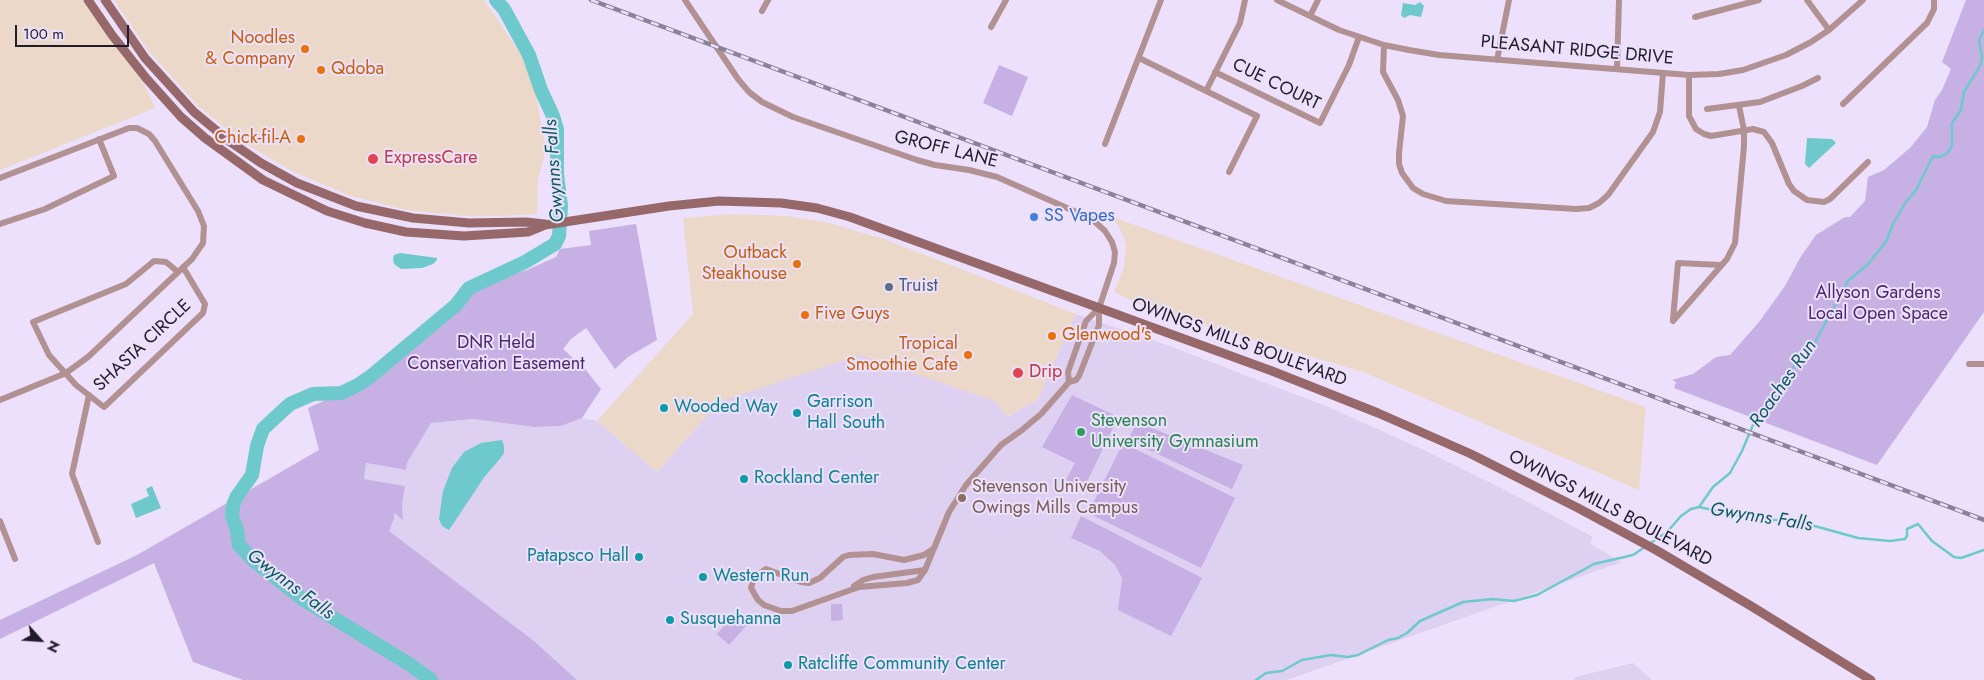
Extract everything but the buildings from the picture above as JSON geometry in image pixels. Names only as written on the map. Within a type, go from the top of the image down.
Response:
[{"type":"main road","name":"OWINGS MILLS BOULEVARD","points":[[88,0],[138,69],[194,129],[240,165],[292,195],[327,211],[365,223],[420,234],[457,236],[499,235],[528,232],[545,224]]},
{"type":"main road","name":"OWINGS MILLS BOULEVARD","points":[[105,0],[145,58],[194,112],[229,141],[261,163],[297,183],[356,206],[413,218],[469,224],[526,222],[545,224],[684,204],[756,201],[806,206],[861,220],[1272,371],[1378,413],[1493,465],[1656,550],[1743,601],[1866,679]]},
{"type":"street","name":"GROFF LANE","points":[[685,0],[738,79],[749,92],[776,110],[821,128],[916,160],[997,177],[1082,213],[1096,222],[1109,236],[1115,252],[1114,263],[1098,308]]},
{"type":"street","points":[[762,10],[768,0]]},
{"type":"street","points":[[990,27],[1006,0]]},
{"type":"street","points":[[1105,144],[1161,0]]},
{"type":"street","points":[[1206,91],[1240,23],[1245,0]]},
{"type":"street","name":"PLEASANT RIDGE DRIVE","points":[[1277,0],[1359,37],[1384,45],[1439,55],[1689,75],[1719,74],[1762,64],[1786,55],[1829,30],[1863,0]]},
{"type":"street","points":[[1310,16],[1318,0]]},
{"type":"street","points":[[1497,60],[1510,0]]},
{"type":"street","points":[[1616,69],[1619,0]]},
{"type":"street","points":[[1695,17],[1759,0]]},
{"type":"street","points":[[1807,0],[1829,30]]},
{"type":"street","points":[[1843,104],[1927,23],[1934,9],[1934,0]]},
{"type":"street","name":"CUE COURT","points":[[1215,72],[1320,123],[1349,65],[1359,37]]},
{"type":"street","points":[[1384,45],[1382,72],[1398,100],[1403,116],[1399,153],[1399,164],[1402,173],[1413,188],[1423,194],[1446,201],[1576,209],[1589,208],[1599,203],[1608,195],[1653,132],[1660,112],[1663,73]]},
{"type":"street","points":[[1138,58],[1257,116],[1229,172]]},
{"type":"street","points":[[1689,75],[1689,116],[1696,129],[1711,136],[1744,130],[1759,130],[1768,136],[1789,184],[1794,191],[1807,200],[1824,202],[1830,199],[1868,162]]},
{"type":"street","points":[[1707,109],[1739,106],[1781,95],[1818,78]]},
{"type":"street","points":[[1721,265],[1678,263],[1673,321],[1721,265],[1732,252],[1736,234],[1744,130],[1739,106]]},
{"type":"street","points":[[0,178],[130,128],[144,131],[155,141],[198,211],[204,226],[202,243],[198,251],[88,357],[66,373],[0,400]]},
{"type":"street","points":[[0,224],[45,210],[114,176],[99,139]]},
{"type":"street","name":"SHASTA CIRCLE","points":[[154,261],[166,262],[180,269],[205,304],[200,318],[104,407],[66,373],[49,355],[32,322],[126,284],[154,261]]},
{"type":"street","points":[[1069,382],[1068,372],[1086,321],[1098,308]]},
{"type":"street","points":[[933,549],[924,555],[904,560],[864,553],[848,555],[820,578],[809,582],[801,582],[766,568],[754,578],[752,583],[753,593],[764,605],[781,611],[792,611],[869,585],[915,581],[922,576],[949,512],[966,485],[1001,445],[1041,414],[1069,382],[1079,376],[1099,325],[1098,308]]},
{"type":"street","points":[[1074,354],[1086,360]]},
{"type":"street","points":[[1969,364],[1984,364]]},
{"type":"street","points":[[89,395],[72,474],[98,542]]},
{"type":"street","points":[[0,520],[16,559]]},
{"type":"shaded area","points":[[0,0],[83,0],[143,82],[155,108],[0,170]]},
{"type":"shaded area","points":[[114,0],[484,0],[522,56],[536,95],[546,149],[538,179],[537,214],[464,216],[406,210],[348,195],[292,171],[244,143],[198,106],[147,49]]},
{"type":"shaded area","points":[[1420,2],[1424,6],[1421,17],[1410,15],[1404,18],[1401,15],[1403,3],[1415,5]]},
{"type":"shaded area","points":[[1807,138],[1832,139],[1836,143],[1809,168],[1805,164]]},
{"type":"shaded area","points":[[733,214],[787,216],[829,223],[884,239],[1076,314],[1038,399],[1006,417],[1003,411],[719,402],[657,472],[597,421],[693,314],[683,218]]},
{"type":"shaded area","points":[[1104,214],[1646,407],[1639,490],[1363,372],[1147,308],[1114,292],[1124,267],[1126,248],[1118,225]]},
{"type":"shaded area","points":[[400,253],[437,258],[437,260],[433,264],[422,268],[401,269],[394,264],[393,258],[394,255]]},
{"type":"shaded area","name":"Stevenson University Owings Mills Campus","points":[[1076,314],[1164,344],[1326,406],[1424,450],[1507,491],[1593,537],[1590,544],[1622,562],[1287,680],[577,680],[534,641],[389,531],[394,519],[394,513],[403,519],[402,505],[405,486],[364,479],[366,463],[398,469],[407,463],[431,423],[473,419],[534,427],[561,426],[582,418],[597,421],[657,472],[719,402],[860,355],[995,401],[1007,417],[1038,399]]},
{"type":"shaded area","points":[[502,440],[504,453],[485,476],[449,530],[442,526],[439,519],[443,491],[452,468],[464,452],[481,443]]},
{"type":"shaded area","points":[[152,486],[161,508],[136,518],[131,504],[149,496],[146,489]]},
{"type":"shaded area","points":[[1633,663],[1652,680],[1573,680],[1575,677]]},
{"type":"green space","name":"Allyson Gardens Local Open Space","points":[[1966,0],[1984,0],[1984,312],[1877,465],[1674,388],[1676,382],[1672,380],[1693,374],[1716,357],[1730,355],[1759,322],[1785,286],[1800,258],[1816,235],[1845,217],[1850,217],[1865,201],[1868,177],[1884,170],[1910,148],[1927,127],[1935,100],[1942,90],[1951,69],[1942,62]]},
{"type":"green space","points":[[999,65],[1028,77],[1012,116],[983,103]]},
{"type":"green space","name":"DNR Held Conservation Easement","points":[[636,224],[657,340],[628,357],[615,369],[586,328],[571,339],[563,349],[585,369],[601,389],[582,418],[561,426],[534,427],[473,419],[431,423],[407,463],[406,470],[366,463],[364,479],[405,486],[402,505],[403,520],[394,513],[394,519],[389,531],[534,641],[577,680],[243,680],[193,662],[154,563],[0,639],[0,620],[137,555],[319,450],[308,408],[348,390],[380,371],[446,311],[465,287],[527,270],[556,257],[560,249],[591,245],[589,231]]},
{"type":"green space","name":"Stevenson University Gymnasium","points":[[1072,395],[1118,417],[1084,488],[1066,480],[1075,463],[1042,447]]},
{"type":"green space","points":[[1137,422],[1243,465],[1232,489],[1128,440]]},
{"type":"green space","points":[[1123,443],[1235,498],[1201,568],[1088,513]]},
{"type":"green space","points":[[1081,516],[1202,578],[1171,636],[1118,610],[1122,578],[1115,565],[1100,551],[1071,538]]},
{"type":"green space","points":[[831,604],[842,604],[843,620],[831,621]]},
{"type":"green space","points":[[735,614],[747,625],[729,645],[717,634]]},
{"type":"waterway","name":"Gwynns Falls","points":[[431,680],[409,664],[304,600],[252,559],[239,545],[237,530],[232,516],[233,505],[252,475],[257,446],[263,429],[290,404],[313,394],[341,393],[358,385],[456,305],[469,288],[525,262],[555,244],[559,236],[561,206],[557,174],[557,129],[529,55],[504,9],[496,0]]},
{"type":"waterway","name":"Roaches Run","points":[[1699,507],[1713,487],[1730,473],[1753,425],[1782,379],[1814,344],[1848,281],[1867,265],[1886,242],[1893,224],[1905,203],[1916,190],[1933,156],[1939,157],[1949,151],[1952,145],[1952,123],[1961,110],[1964,92],[1981,64],[1979,40],[1984,30]]},
{"type":"waterway","name":"Gwynns Falls","points":[[1256,680],[1266,673],[1282,671],[1302,660],[1331,655],[1348,657],[1358,655],[1388,640],[1398,638],[1407,633],[1420,621],[1463,602],[1493,599],[1514,601],[1537,595],[1594,564],[1633,555],[1667,532],[1681,516],[1691,509],[1699,507],[1759,520],[1793,520],[1858,538],[1890,541],[1905,539],[1907,529],[1918,524],[1932,541],[1954,557],[1961,558],[1984,550]]},
{"type":"railway","points":[[591,0],[1984,520]]},
{"type":"place","name":"Noodles & Company","points":[[305,49]]},
{"type":"place","name":"Qdoba","points":[[321,70]]},
{"type":"place","name":"Chick-fil-A","points":[[301,139]]},
{"type":"place","name":"ExpressCare","points":[[373,159]]},
{"type":"place","name":"SS Vapes","points":[[1034,217]]},
{"type":"place","name":"Outback Steakhouse","points":[[797,264]]},
{"type":"place","name":"Truist","points":[[889,287]]},
{"type":"place","name":"Five Guys","points":[[805,315]]},
{"type":"place","name":"Glenwood's","points":[[1052,336]]},
{"type":"place","name":"Tropical Smoothie Cafe","points":[[968,355]]},
{"type":"place","name":"Drip","points":[[1018,373]]},
{"type":"place","name":"Wooded Way","points":[[664,408]]},
{"type":"place","name":"Garrison Hall South","points":[[797,413]]},
{"type":"place","name":"Stevenson University Gymnasium","points":[[1081,432]]},
{"type":"place","name":"Rockland Center","points":[[744,479]]},
{"type":"place","name":"Stevenson University Owings Mills Campus","points":[[962,498]]},
{"type":"place","name":"Patapsco Hall","points":[[639,557]]},
{"type":"place","name":"Western Run","points":[[703,577]]},
{"type":"place","name":"Susquehanna","points":[[670,620]]},
{"type":"place","name":"Ratcliffe Community Center","points":[[788,665]]}]
